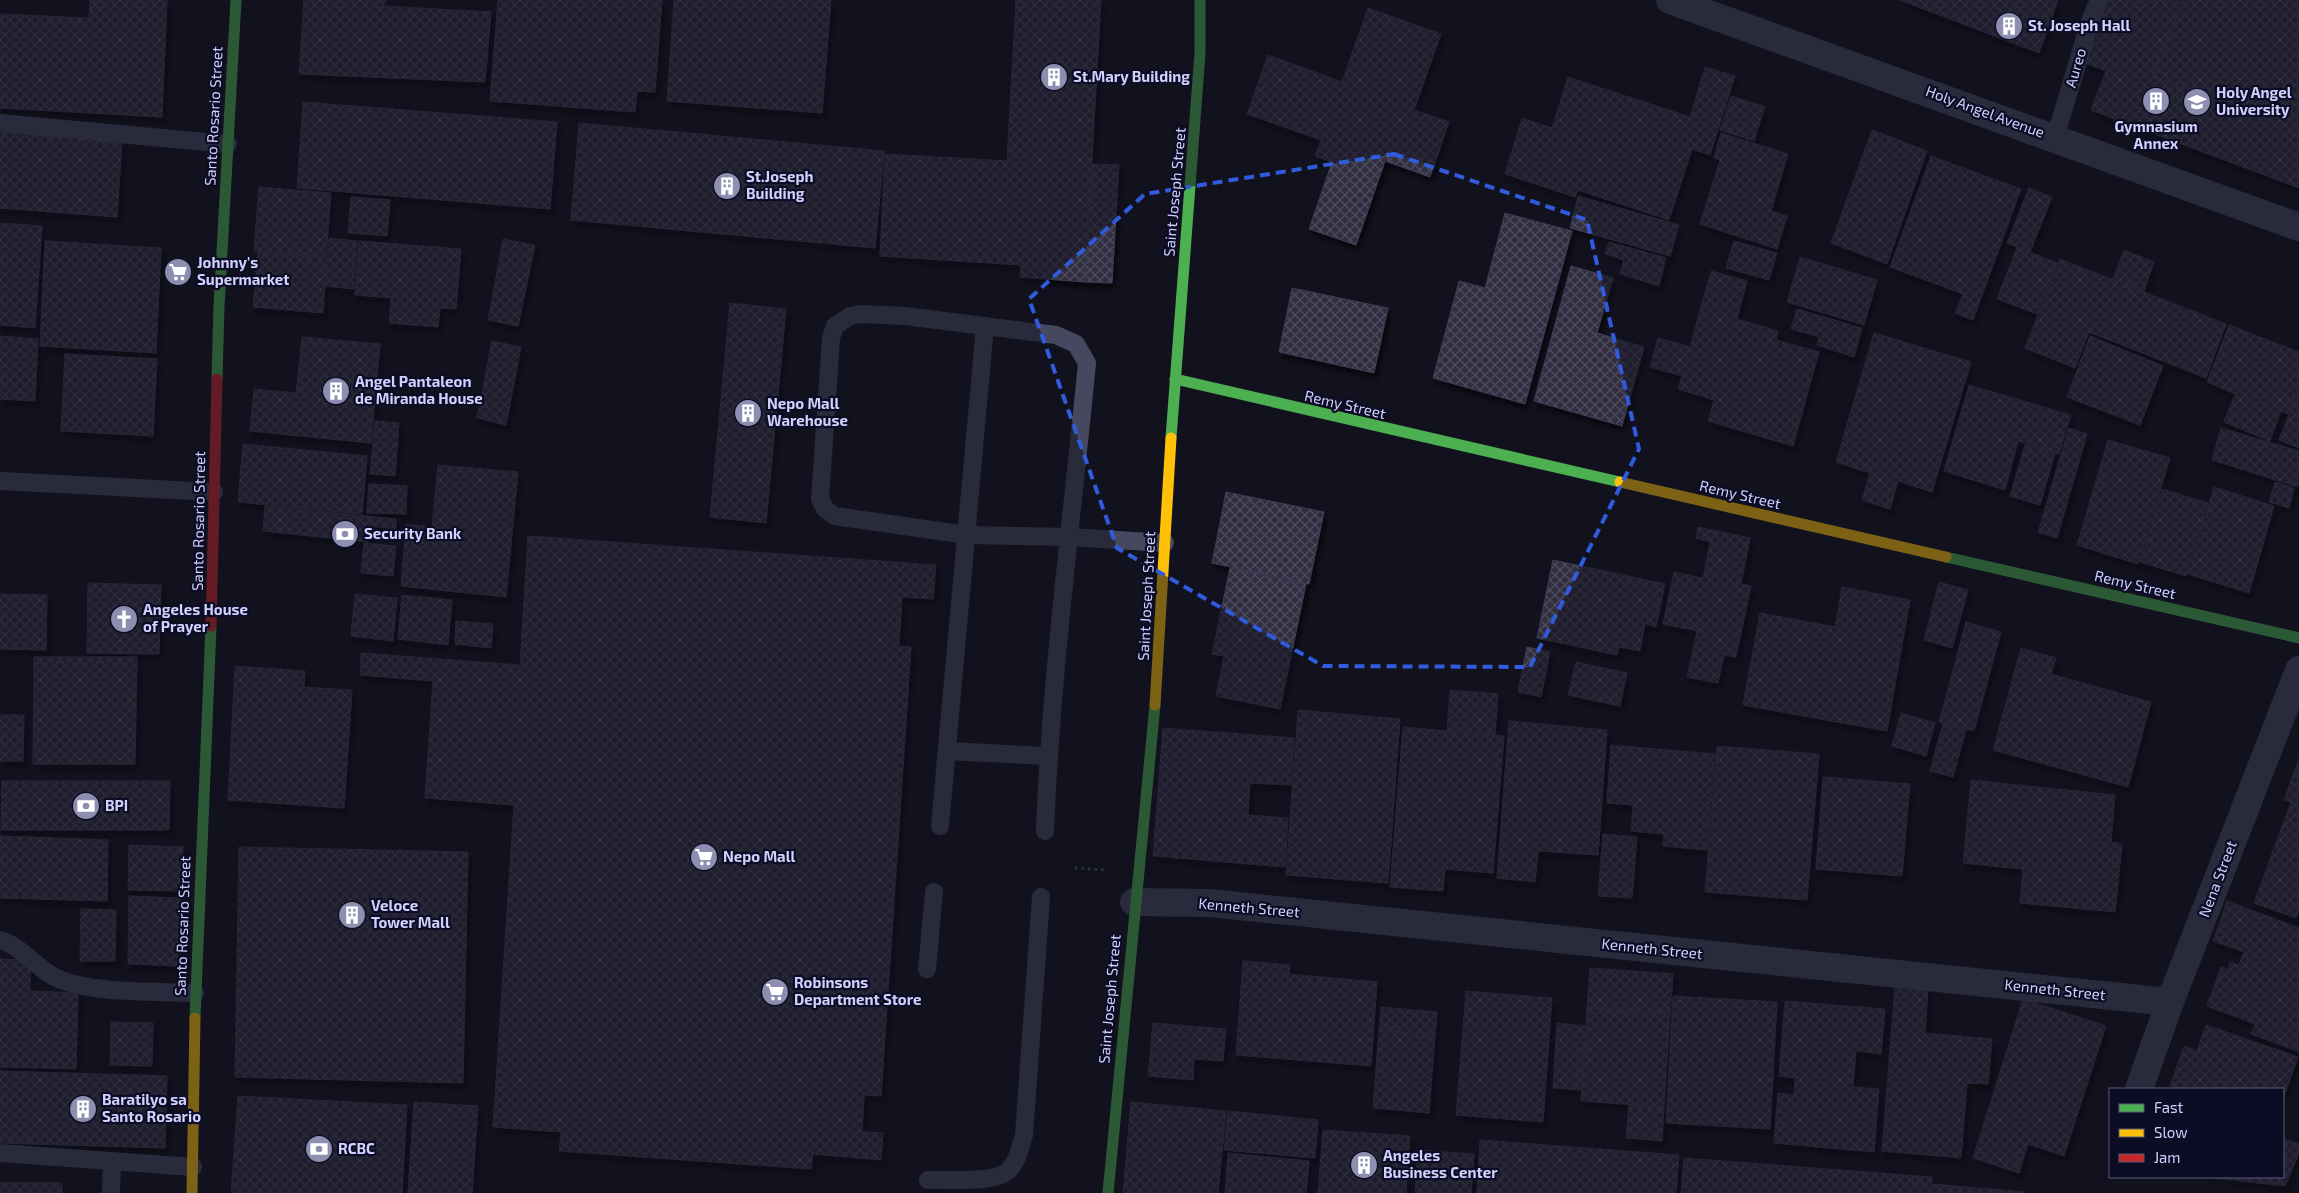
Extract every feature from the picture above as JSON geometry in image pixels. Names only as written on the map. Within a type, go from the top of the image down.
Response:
[{"type":"street","name":"Santo Rosario Street","points":[[192,1193],[195,993],[213,580],[219,306],[236,0]]},
{"type":"street","name":"Saint Joseph Street","points":[[1108,1193],[1134,902],[1156,691],[1175,379],[1200,53],[1200,0]]},
{"type":"street","name":"Holy Angel Avenue","points":[[1670,0],[2299,227]]},
{"type":"street","name":"Remy Street","points":[[1175,379],[2299,638]]},
{"type":"street","name":"Nena Street","points":[[2139,1088],[2170,1002],[2299,670]]},
{"type":"street","name":"Kenneth Street","points":[[1134,902],[1209,903],[2170,1002]]},
{"type":"lane","name":"Aureo","points":[[2055,138],[2098,0]]},
{"type":"lane","points":[[0,123],[228,144]]},
{"type":"lane","points":[[1045,831],[1048,756],[1070,537],[1087,363],[1076,344],[1056,335],[905,316],[861,314],[850,316],[835,326],[832,338],[820,499],[824,509],[835,516],[967,535],[1070,537],[1165,544]]},
{"type":"lane","points":[[940,826],[985,326]]},
{"type":"lane","points":[[0,482],[214,492]]},
{"type":"lane","points":[[947,751],[1048,756]]},
{"type":"lane","points":[[927,969],[934,892]]},
{"type":"lane","points":[[928,1180],[995,1178],[1008,1171],[1015,1162],[1024,1135],[1041,897]]},
{"type":"lane","points":[[0,940],[10,943],[59,980],[83,986],[195,993]]},
{"type":"lane","points":[[0,1153],[193,1167]]},
{"type":"lane","points":[[111,1193],[112,1161]]},
{"type":"path","points":[[1076,868],[1086,869]]},
{"type":"highlighted area","points":[[1394,154],[1587,220],[1639,449],[1530,667],[1323,666],[1117,548],[1029,299],[1145,194]]},
{"type":"building","points":[[90,0],[167,0],[162,117],[0,108],[0,14],[89,18]]},
{"type":"building","points":[[304,0],[386,0],[384,6],[491,12],[485,82],[299,74]]},
{"type":"building","points":[[498,0],[662,0],[655,92],[637,91],[635,112],[490,101]]},
{"type":"building","points":[[674,0],[831,0],[822,113],[667,101]]},
{"type":"building","name":"St.Mary Building","points":[[1016,0],[1101,0],[1085,282],[1020,277],[1021,265],[880,256],[885,154],[1007,161]]},
{"type":"building","name":"St. Joseph Hall","points":[[1900,0],[2058,0],[2039,53]]},
{"type":"building","name":"Gymnasium Annex","points":[[2108,0],[2183,1],[2154,77],[2299,132],[2299,188],[2091,110],[2106,71],[2085,63]]},
{"type":"building","points":[[2183,0],[2299,0],[2299,132],[2154,77]]},
{"type":"building","points":[[1368,8],[1441,34],[1414,110],[1449,122],[1430,177],[1385,161],[1356,245],[1309,229],[1332,162],[1315,156],[1321,140],[1247,114],[1268,55],[1342,82]]},
{"type":"building","points":[[1705,67],[1735,76],[1710,155],[1692,149],[1669,220],[1578,190],[1575,197],[1505,174],[1522,118],[1552,128],[1568,77],[1690,117]]},
{"type":"building","points":[[1731,96],[1765,107],[1754,141],[1720,130]]},
{"type":"building","points":[[303,102],[557,122],[550,209],[297,188]]},
{"type":"building","name":"St.Joseph Building","points":[[579,123],[884,151],[875,248],[571,220]]},
{"type":"building","points":[[1872,130],[1927,151],[1887,264],[1831,243]]},
{"type":"building","points":[[0,132],[122,140],[117,217],[0,208]]},
{"type":"building","points":[[1721,133],[1788,154],[1771,211],[1787,216],[1777,249],[1700,224],[1720,160],[1714,158]]},
{"type":"building","points":[[1931,156],[2021,189],[1973,320],[1955,313],[1963,294],[1890,267]]},
{"type":"building","points":[[1091,164],[1119,165],[1112,283],[1085,282]]},
{"type":"building","points":[[259,187],[331,193],[326,257],[254,251]]},
{"type":"building","points":[[2029,188],[2052,197],[2030,252],[2007,243]]},
{"type":"building","points":[[1578,196],[1679,225],[1670,256],[1570,228]]},
{"type":"building","points":[[351,197],[390,200],[387,236],[348,233]]},
{"type":"building","points":[[1505,213],[1572,231],[1525,404],[1433,378],[1459,281],[1485,288]]},
{"type":"building","points":[[0,223],[42,226],[35,328],[0,325]]},
{"type":"building","points":[[329,238],[357,241],[354,289],[325,286]]},
{"type":"building","points":[[503,239],[535,245],[518,326],[488,320]]},
{"type":"building","points":[[45,241],[161,248],[156,353],[40,346]]},
{"type":"building","points":[[359,241],[461,249],[456,309],[440,308],[438,327],[389,323],[391,298],[355,295]]},
{"type":"building","points":[[1734,241],[1777,253],[1769,280],[1726,268]]},
{"type":"building","points":[[1609,242],[1666,258],[1659,286],[1620,274],[1624,260],[1605,254]]},
{"type":"building","points":[[2017,247],[2057,263],[2037,314],[1997,299]]},
{"type":"building","points":[[2124,250],[2154,262],[2144,291],[2113,279]]},
{"type":"building","points":[[258,252],[327,258],[323,313],[253,307]]},
{"type":"building","points":[[1800,257],[1877,280],[1864,325],[1787,302]]},
{"type":"building","points":[[2060,259],[2226,324],[2206,378],[2089,332],[2075,368],[2025,348]]},
{"type":"building","points":[[1571,266],[1613,278],[1597,333],[1644,347],[1622,426],[1534,401]]},
{"type":"building","points":[[1711,271],[1747,281],[1737,319],[1778,331],[1776,340],[1819,352],[1793,446],[1708,421],[1714,400],[1678,389],[1682,376],[1650,367],[1658,338],[1690,347]]},
{"type":"building","points":[[1292,288],[1388,308],[1374,373],[1279,352]]},
{"type":"building","name":"Nepo Mall Warehouse","points":[[730,303],[786,309],[766,523],[710,517]]},
{"type":"building","points":[[1797,309],[1862,328],[1854,357],[1817,345],[1819,337],[1791,329]]},
{"type":"building","points":[[2229,325],[2299,352],[2299,385],[2288,414],[2281,411],[2270,441],[2224,422],[2235,394],[2207,382]]},
{"type":"building","points":[[1874,333],[1971,362],[1932,492],[1898,481],[1890,509],[1862,500],[1870,473],[1836,462]]},
{"type":"building","points":[[0,336],[38,339],[35,401],[0,399]]},
{"type":"building","points":[[2090,336],[2163,366],[2140,425],[2067,397]]},
{"type":"building","name":"Angel Pantaleon de Miranda House","points":[[302,337],[380,344],[371,443],[250,431],[254,389],[296,393]]},
{"type":"building","points":[[492,341],[521,347],[506,425],[477,418]]},
{"type":"building","points":[[65,354],[157,359],[153,436],[61,431]]},
{"type":"building","points":[[1969,385],[2071,415],[2059,454],[2018,441],[2005,490],[1944,471]]},
{"type":"building","points":[[2299,388],[2299,448],[2279,440]]},
{"type":"building","points":[[375,421],[399,423],[395,476],[370,474]]},
{"type":"building","points":[[2069,428],[2087,434],[2057,538],[2038,532]]},
{"type":"building","points":[[2221,428],[2299,451],[2298,487],[2212,460]]},
{"type":"building","points":[[2108,440],[2170,458],[2138,564],[2077,545]]},
{"type":"building","points":[[243,444],[367,456],[362,514],[238,502]]},
{"type":"building","points":[[2025,445],[2055,453],[2040,505],[2010,496]]},
{"type":"building","points":[[438,465],[518,472],[506,597],[401,586],[406,524],[432,527]]},
{"type":"building","points":[[2275,482],[2294,488],[2289,508],[2269,502]]},
{"type":"building","points":[[369,484],[407,486],[406,514],[367,513]]},
{"type":"building","points":[[2214,487],[2274,506],[2249,593],[2188,574]]},
{"type":"building","points":[[2162,489],[2208,503],[2186,576],[2140,562]]},
{"type":"building","points":[[1226,492],[1324,512],[1309,584],[1212,563]]},
{"type":"building","points":[[265,506],[396,519],[396,529],[370,526],[368,542],[263,531]]},
{"type":"building","points":[[1698,527],[1750,538],[1741,584],[1751,586],[1736,657],[1724,655],[1718,683],[1687,677],[1697,631],[1663,624],[1674,572],[1703,578],[1710,542],[1696,538]]},
{"type":"building","name":"Nepo Mall","points":[[528,536],[936,565],[933,599],[902,597],[899,646],[911,647],[881,1096],[864,1095],[862,1132],[883,1133],[881,1160],[813,1154],[811,1169],[559,1151],[561,1132],[493,1127],[514,805],[425,798],[433,681],[360,675],[361,653],[520,665]]},
{"type":"building","points":[[364,543],[396,546],[393,576],[361,573]]},
{"type":"building","points":[[1553,560],[1665,584],[1656,627],[1645,624],[1640,651],[1619,647],[1617,655],[1537,638]]},
{"type":"building","points":[[1230,568],[1306,584],[1280,709],[1216,696],[1224,656],[1212,654]]},
{"type":"building","points":[[1939,582],[1968,590],[1952,648],[1924,640]]},
{"type":"building","name":"Angeles House of Prayer","points":[[88,583],[161,585],[159,654],[87,653]]},
{"type":"building","points":[[1842,587],[1910,600],[1887,731],[1743,705],[1760,613],[1835,627]]},
{"type":"building","points":[[0,594],[47,595],[46,650],[0,649]]},
{"type":"building","points":[[355,594],[397,598],[393,641],[351,636]]},
{"type":"building","points":[[402,595],[452,600],[448,645],[398,639]]},
{"type":"building","points":[[456,621],[493,624],[491,648],[455,644]]},
{"type":"building","points":[[1966,622],[2001,632],[1974,731],[1939,722]]},
{"type":"building","points":[[1527,647],[1550,652],[1541,697],[1518,692]]},
{"type":"building","points":[[2021,648],[2056,658],[2051,674],[2151,702],[2128,787],[1993,750]]},
{"type":"building","points":[[34,657],[137,657],[135,764],[33,764]]},
{"type":"building","points":[[1576,662],[1627,673],[1620,706],[1568,695]]},
{"type":"building","points":[[235,666],[305,671],[304,687],[352,690],[344,808],[228,800]]},
{"type":"building","points":[[1450,690],[1498,694],[1495,735],[1447,731]]},
{"type":"building","points":[[1298,710],[1400,719],[1388,883],[1286,875]]},
{"type":"building","points":[[1901,713],[1935,723],[1926,756],[1892,746]]},
{"type":"building","points":[[0,715],[24,715],[23,761],[0,761]]},
{"type":"building","points":[[1509,721],[1607,730],[1598,855],[1538,851],[1535,882],[1497,878]]},
{"type":"building","points":[[1943,724],[1966,730],[1953,777],[1930,771]]},
{"type":"building","points":[[1403,727],[1504,736],[1493,873],[1445,869],[1443,891],[1390,887]]},
{"type":"building","points":[[1163,728],[1294,738],[1291,785],[1250,783],[1248,815],[1288,818],[1285,867],[1153,856]]},
{"type":"building","points":[[1611,745],[1715,754],[1707,850],[1663,846],[1664,834],[1631,831],[1633,805],[1607,803]]},
{"type":"building","points":[[1717,746],[1819,754],[1807,900],[1705,892]]},
{"type":"building","points":[[2299,758],[2299,910],[2296,918],[2254,903],[2291,802],[2284,800]]},
{"type":"building","points":[[1823,777],[1910,784],[1902,876],[1816,869]]},
{"type":"building","points":[[1971,780],[2115,795],[2111,842],[2122,844],[2115,912],[2020,903],[2023,869],[1963,863]]},
{"type":"building","name":"BPI","points":[[2,781],[170,781],[169,830],[1,830]]},
{"type":"building","points":[[1603,834],[1637,837],[1632,898],[1598,896]]},
{"type":"building","points":[[0,836],[108,840],[107,901],[0,898]]},
{"type":"building","points":[[129,845],[183,847],[181,891],[128,890]]},
{"type":"building","name":"Veloce Tower Mall","points":[[239,847],[468,852],[463,1083],[235,1077]]},
{"type":"building","points":[[129,896],[180,898],[178,966],[128,964]]},
{"type":"building","points":[[2227,901],[2299,928],[2299,1052],[2251,1034],[2255,1024],[2207,1006],[2221,967],[2228,970],[2230,962],[2239,965],[2244,952],[2213,941]]},
{"type":"building","points":[[81,909],[116,910],[115,961],[80,961]]},
{"type":"building","points":[[0,959],[31,960],[30,991],[78,993],[76,1069],[0,1067]]},
{"type":"building","points":[[1243,961],[1290,965],[1289,974],[1377,982],[1371,1066],[1236,1055]]},
{"type":"building","points":[[1590,968],[1673,974],[1670,1014],[1587,1008]]},
{"type":"building","points":[[1895,986],[1928,988],[1925,1033],[1992,1039],[1988,1084],[1967,1083],[1961,1158],[1882,1151]]},
{"type":"building","points":[[1466,991],[1552,998],[1543,1122],[1456,1115]]},
{"type":"building","points":[[1673,996],[1777,1002],[1770,1129],[1666,1123]]},
{"type":"building","points":[[2023,999],[2106,1026],[2064,1156],[2028,1144],[2019,1173],[1973,1158]]},
{"type":"building","points":[[1785,1001],[1885,1009],[1881,1054],[1856,1051],[1853,1087],[1879,1089],[1874,1152],[1774,1143],[1778,1093],[1794,1095],[1795,1078],[1779,1076]]},
{"type":"building","points":[[1381,1007],[1437,1012],[1435,1035],[1379,1030]]},
{"type":"building","points":[[1587,1008],[1670,1014],[1664,1107],[1581,1101]]},
{"type":"building","points":[[111,1022],[153,1023],[152,1066],[110,1065]]},
{"type":"building","points":[[1153,1023],[1226,1029],[1223,1061],[1194,1059],[1193,1080],[1148,1076]]},
{"type":"building","points":[[1557,1023],[1586,1026],[1581,1090],[1553,1088]]},
{"type":"building","points":[[2206,1025],[2298,1057],[2284,1096],[2284,1088],[2177,1088],[2170,1086],[2184,1046],[2197,1051]]},
{"type":"building","points":[[1379,1030],[1435,1035],[1429,1113],[1373,1108]]},
{"type":"building","name":"Baratilyo sa Santo Rosario","points":[[0,1071],[167,1076],[165,1148],[0,1143]]},
{"type":"building","name":"RCBC","points":[[238,1096],[407,1105],[402,1193],[231,1193]]},
{"type":"building","points":[[414,1102],[478,1106],[472,1193],[408,1193]]},
{"type":"building","points":[[1131,1102],[1226,1111],[1218,1193],[1123,1193]]},
{"type":"building","points":[[1629,1105],[1664,1107],[1662,1141],[1626,1138]]},
{"type":"building","points":[[1228,1111],[1318,1120],[1315,1158],[1224,1150]]},
{"type":"building","name":"Angeles Business Center","points":[[1323,1130],[1410,1136],[1406,1193],[1318,1193]]},
{"type":"building","points":[[2284,1139],[2299,1144],[2299,1153],[2285,1186],[2216,1178],[2284,1178]]},
{"type":"building","points":[[1480,1140],[1679,1155],[1676,1193],[1477,1193]]},
{"type":"building","points":[[1418,1150],[1474,1154],[1471,1193],[1415,1193]]},
{"type":"building","points":[[1228,1153],[1309,1161],[1306,1193],[1225,1193]]},
{"type":"building","points":[[1684,1158],[1932,1177],[1931,1193],[1681,1193]]},
{"type":"building","points":[[0,1183],[62,1183],[62,1193],[0,1193]]},
{"type":"building","points":[[1932,1184],[2024,1192],[2024,1193],[1932,1193]]},
{"type":"traffic: fast","points":[[217,379],[219,306],[236,0]]},
{"type":"traffic: fast","points":[[1171,438],[1200,53],[1200,0]]},
{"type":"traffic: fast","points":[[1175,379],[1620,482]]},
{"type":"traffic: fast","points":[[1946,557],[2299,638]]},
{"type":"traffic: fast","points":[[195,1018],[211,626]]},
{"type":"traffic: fast","points":[[1108,1193],[1155,705]]},
{"type":"traffic: slow","points":[[1155,705],[1171,438]]},
{"type":"traffic: slow","points":[[1620,482],[1946,557]]},
{"type":"traffic: slow","points":[[192,1193],[195,1018]]},
{"type":"traffic: jam","points":[[211,626],[217,379]]},
{"type":"place","name":"St. Joseph Hall","points":[[2009,26]]},
{"type":"place","name":"St.Mary Building","points":[[1054,77]]},
{"type":"place","name":"Gymnasium Annex","points":[[2156,101]]},
{"type":"place","name":"Holy Angel University","points":[[2197,102]]},
{"type":"place","name":"St.Joseph Building","points":[[727,186]]},
{"type":"place","name":"Johnny's Supermarket","points":[[178,272]]},
{"type":"place","name":"Angel Pantaleon de Miranda House","points":[[336,391]]},
{"type":"place","name":"Nepo Mall Warehouse","points":[[748,413]]},
{"type":"place","name":"Security Bank","points":[[345,534]]},
{"type":"place","name":"Angeles House of Prayer","points":[[124,619]]},
{"type":"place","name":"BPI","points":[[86,806]]},
{"type":"place","name":"Nepo Mall","points":[[704,857]]},
{"type":"place","name":"Veloce Tower Mall","points":[[352,915]]},
{"type":"place","name":"Robinsons Department Store","points":[[775,992]]},
{"type":"place","name":"Baratilyo sa Santo Rosario","points":[[83,1109]]},
{"type":"place","name":"RCBC","points":[[319,1149]]},
{"type":"place","name":"Angeles Business Center","points":[[1364,1165]]}]
